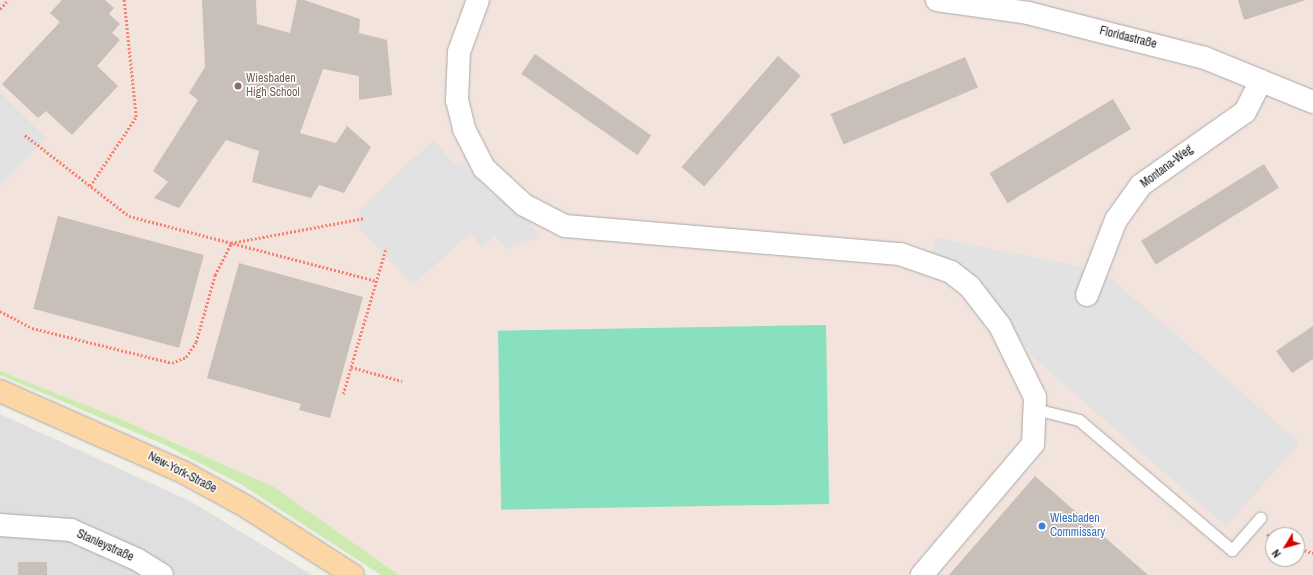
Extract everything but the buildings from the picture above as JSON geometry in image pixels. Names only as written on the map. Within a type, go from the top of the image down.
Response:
[{"type":"main road","name":"New-York-Straße","points":[[0,391],[183,472],[245,506],[353,575]]},
{"type":"street","points":[[478,0],[460,52],[457,100],[462,122],[484,168],[524,205],[565,226],[900,254],[951,272],[970,287],[1000,326],[1035,397],[1033,444],[922,575]]},
{"type":"street","name":"Floridastraße","points":[[937,0],[1028,12],[1205,58],[1313,102]]},
{"type":"street","name":"Montana-Weg","points":[[1087,295],[1116,220],[1141,185],[1245,112],[1261,81]]},
{"type":"street","name":"Stanleystraße","points":[[0,525],[71,530],[138,568],[162,575]]},
{"type":"lane","points":[[1035,409],[1079,420],[1232,550],[1260,518]]},
{"type":"path","points":[[0,9],[8,0]]},
{"type":"path","points":[[90,186],[136,117],[124,0]]},
{"type":"path","points":[[25,135],[129,216],[376,281]]},
{"type":"path","points":[[231,243],[364,218]]},
{"type":"path","points":[[0,311],[32,328],[172,363],[186,357],[196,342],[215,276],[231,243]]},
{"type":"path","points":[[342,394],[386,248]]},
{"type":"path","points":[[350,367],[402,382]]},
{"type":"shaded area","points":[[0,0],[1313,0],[1313,575],[399,575],[274,487],[116,417],[0,371]]},
{"type":"shaded area","points":[[0,92],[46,138],[0,185]]},
{"type":"shaded area","points":[[433,140],[456,165],[462,161],[492,194],[527,219],[540,236],[507,250],[495,236],[482,247],[470,233],[413,285],[359,228],[358,217],[363,206]]},
{"type":"shaded area","points":[[936,238],[1103,271],[1300,443],[1226,527],[1033,357],[963,265],[932,256]]},
{"type":"shaded area","points":[[0,414],[190,501],[312,575],[0,575]]},
{"type":"green space","points":[[826,325],[829,504],[501,510],[498,331]]},
{"type":"green space","points":[[0,371],[116,417],[274,487],[399,575],[381,575],[242,485],[165,445],[0,375]]},
{"type":"place","name":"Wiesbaden High School","points":[[238,86]]},
{"type":"place","name":"Wiesbaden Commissary","points":[[1042,526]]}]
